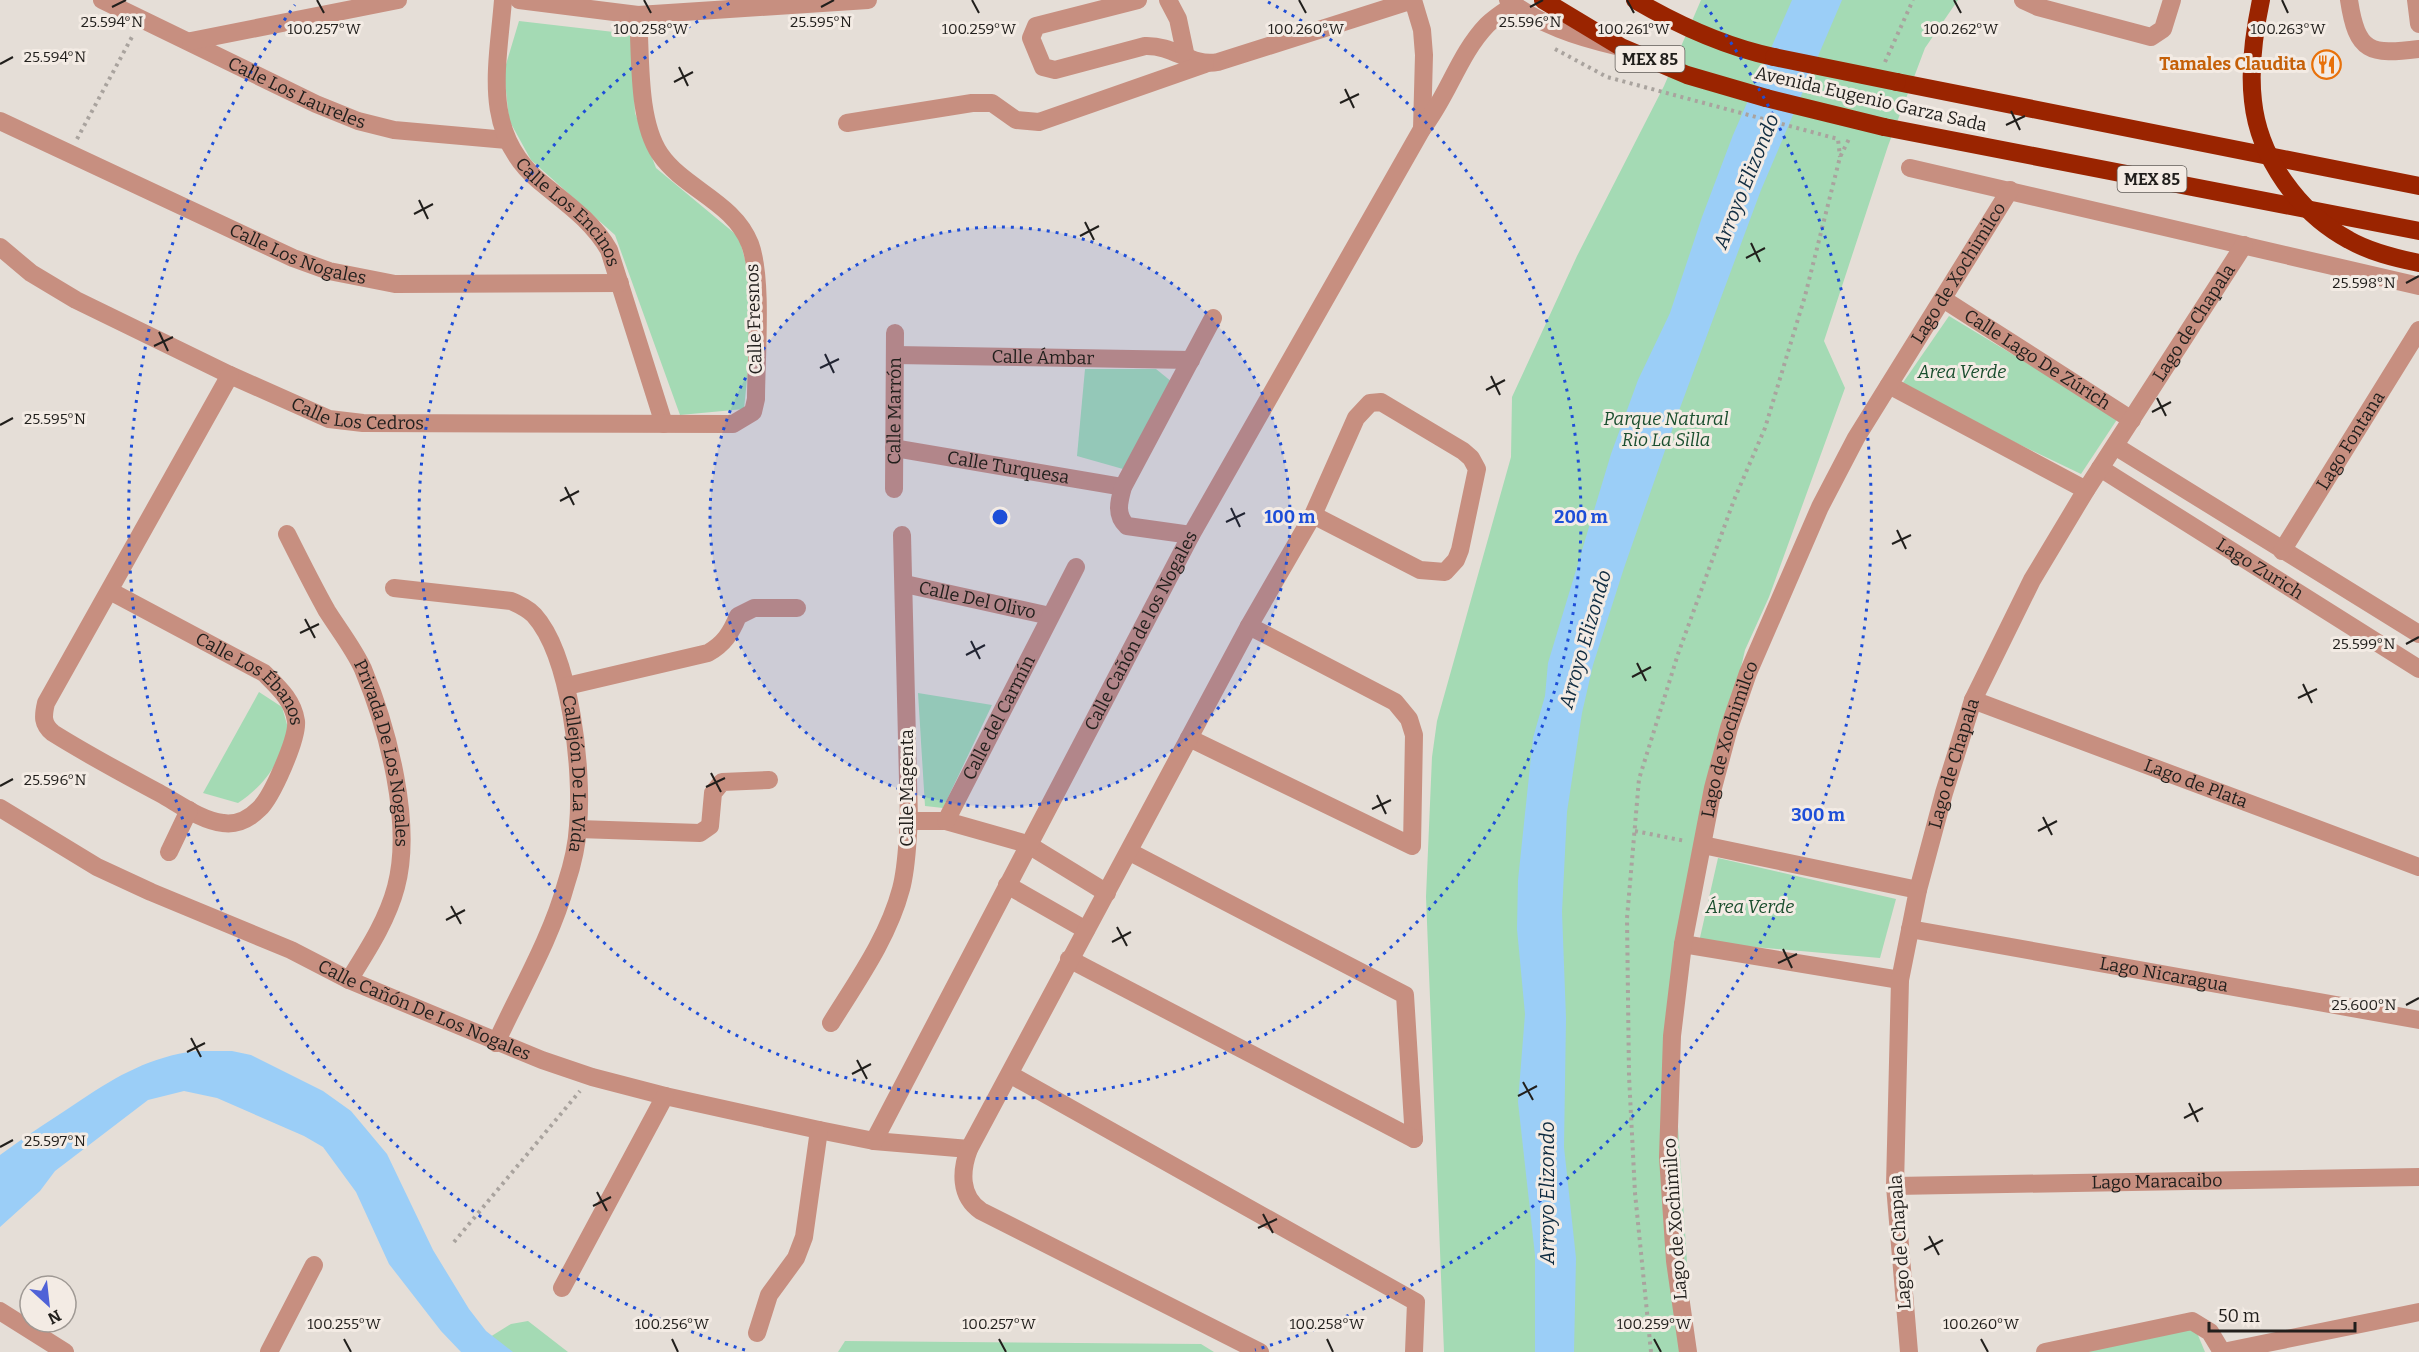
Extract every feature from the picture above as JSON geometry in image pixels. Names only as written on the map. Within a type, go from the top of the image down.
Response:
[{"type":"highway","name":"Avenida Eugenio Garza Sada","points":[[1543,0],[1621,47],[1687,75],[1766,98],[1884,127],[2419,231]]},
{"type":"highway","name":"Avenida Eugenio Garza Sada","points":[[1635,0],[1660,15],[1743,51],[2419,186]]},
{"type":"highway","points":[[2261,0],[2253,64],[2253,102],[2259,132],[2273,163],[2295,195],[2327,226],[2368,249],[2419,263]]},
{"type":"street","name":"Calle Los Laureles","points":[[102,0],[191,41],[316,104],[358,121],[394,130],[507,140]]},
{"type":"street","points":[[191,41],[398,0]]},
{"type":"street","name":"Calle Los Encinos","points":[[503,0],[496,94],[499,118],[507,140],[516,156],[535,178],[597,230],[609,250],[664,424]]},
{"type":"street","points":[[519,0],[638,15],[868,0]]},
{"type":"street","points":[[1138,0],[1036,26],[1031,38],[1043,67],[1055,70],[1145,45],[1161,45],[1205,64]]},
{"type":"street","points":[[1168,0],[1178,18],[1186,57]]},
{"type":"street","points":[[847,123],[972,103],[992,103],[1016,120],[1039,122],[1205,64],[1413,0]]},
{"type":"street","name":"Calle Cañón de los Nogales","points":[[1413,0],[1422,30],[1424,55],[1422,129]]},
{"type":"street","points":[[2023,0],[2140,36],[2151,37],[2163,29],[2172,0]]},
{"type":"street","points":[[2349,0],[2355,29],[2362,41],[2372,50],[2384,53],[2419,49]]},
{"type":"street","points":[[2416,0],[2419,24]]},
{"type":"street","points":[[1511,2],[1566,33],[1621,47]]},
{"type":"street","name":"Calle Cañón de los Nogales","points":[[874,1141],[1027,844],[1191,535],[1422,129],[1439,107],[1472,44],[1488,23],[1511,2]]},
{"type":"street","name":"Calle Fresnos","points":[[638,15],[645,112],[656,146],[674,170],[740,226],[750,243],[756,269],[756,399],[753,412]]},
{"type":"street","name":"Calle Los Nogales","points":[[0,121],[293,258],[361,280],[395,284],[620,283]]},
{"type":"street","points":[[1910,168],[2419,286]]},
{"type":"street","name":"Lago de Xochimilco","points":[[1688,1352],[1675,1261],[1668,1157],[1672,1036],[1683,944],[1721,756],[1748,673],[1820,507],[1856,438],[2010,190]]},
{"type":"street","name":"Lago de Chapala","points":[[1909,1352],[1894,1186],[1900,980],[1918,890],[1944,793],[1973,700],[2032,580],[2085,490],[2244,245]]},
{"type":"street","name":"Calle Los Cedros","points":[[0,247],[31,273],[76,300],[230,375],[329,418],[363,423],[734,424],[753,412]]},
{"type":"street","name":"Calle Lago De Zúrich","points":[[1943,299],[2132,420]]},
{"type":"street","points":[[1191,535],[1124,524],[1119,509],[1123,487],[1213,318]]},
{"type":"street","name":"Lago Fontana","points":[[2282,551],[2419,330]]},
{"type":"street","name":"Calle Marrón","points":[[894,489],[895,333]]},
{"type":"street","name":"Calle Ámbar","points":[[895,355],[1191,360]]},
{"type":"street","points":[[110,591],[230,375]]},
{"type":"street","points":[[1889,385],[2085,490]]},
{"type":"street","points":[[1260,1352],[975,1207],[964,1187],[963,1176],[969,1149],[1011,1075],[1069,959],[1130,852],[1249,626],[1313,515],[1356,418],[1370,403],[1382,402],[1438,435],[1471,458],[1477,469],[1460,550],[1456,560],[1444,572],[1420,570],[1313,515]]},
{"type":"street","name":"Lago Zurich","points":[[2115,446],[2419,634]]},
{"type":"street","name":"Calle Turquesa","points":[[894,448],[1123,487]]},
{"type":"street","name":"Lago Zurich","points":[[2100,468],[2419,669]]},
{"type":"street","name":"Privada De Los Nogales","points":[[287,534],[327,610],[362,669],[386,738],[401,811],[402,855],[396,888],[380,928],[349,980]]},
{"type":"street","name":"Calle Magenta","points":[[831,1023],[872,956],[894,912],[906,865],[909,821],[905,584],[902,535]]},
{"type":"street","name":"Calle del Carmín","points":[[946,821],[1076,567]]},
{"type":"street","name":"Calle Del Olivo","points":[[905,584],[1050,616]]},
{"type":"street","name":"Callejón De La Vida","points":[[394,588],[511,601],[526,608],[543,628],[551,642],[567,686],[576,764],[578,828],[566,885],[496,1043]]},
{"type":"street","name":"Calle Los Ébanos","points":[[110,591],[264,673],[282,691],[293,707],[296,723],[294,741],[261,807],[249,817],[234,824],[219,823],[189,810],[46,728],[44,722],[46,703],[110,591]]},
{"type":"street","points":[[567,686],[708,653],[720,646],[731,633],[738,616],[754,608],[796,608]]},
{"type":"street","points":[[1189,738],[1412,846],[1414,735],[1410,719],[1403,710],[1381,694],[1249,626]]},
{"type":"street","name":"Lago de Plata","points":[[1973,700],[2419,867]]},
{"type":"street","points":[[578,828],[700,833],[710,826],[713,794],[722,782],[770,780]]},
{"type":"street","name":"Calle Cañón De Los Nogales","points":[[0,808],[97,867],[291,950],[349,980],[496,1043],[592,1077],[665,1096],[874,1141],[969,1149]]},
{"type":"street","points":[[169,852],[189,810]]},
{"type":"street","points":[[909,821],[946,821],[1027,844],[1107,893]]},
{"type":"street","points":[[1703,845],[1918,890]]},
{"type":"street","points":[[1069,959],[1414,1139],[1405,995],[1130,852]]},
{"type":"street","points":[[1007,885],[1086,930]]},
{"type":"street","name":"Lago Nicaragua","points":[[1910,929],[2419,1020]]},
{"type":"street","points":[[1683,944],[1900,980]]},
{"type":"street","points":[[1011,1075],[1416,1302],[1414,1352]]},
{"type":"street","points":[[562,1288],[665,1096]]},
{"type":"street","points":[[757,1333],[769,1295],[796,1258],[804,1237],[819,1130]]},
{"type":"street","name":"Lago Maracaibo","points":[[1894,1186],[2419,1177]]},
{"type":"street","points":[[269,1352],[314,1265]]},
{"type":"street","points":[[0,1311],[65,1352]]},
{"type":"street","points":[[2045,1352],[2192,1322],[2201,1324],[2210,1332],[2222,1352],[2419,1312]]},
{"type":"path","points":[[1884,64],[1913,0]]},
{"type":"path","points":[[69,153],[142,19]]},
{"type":"path","points":[[1544,43],[1606,77],[1838,139],[1840,158]]},
{"type":"path","points":[[1651,1352],[1635,1193],[1629,1076],[1628,918],[1639,779],[1682,643],[1734,500],[1765,428],[1805,296],[1840,158],[1855,126]]},
{"type":"path","points":[[1635,831],[1703,845]]},
{"type":"path","points":[[454,1242],[592,1077]]},
{"type":"green space","name":"Parque Natural Rio La Silla","points":[[1701,0],[1958,0],[1925,48],[1888,146],[1824,341],[1845,388],[1769,597],[1745,650],[1713,788],[1672,1036],[1693,1352],[1444,1352],[1426,897],[1432,757],[1437,721],[1511,457],[1512,397],[1577,256],[1664,86]]},
{"type":"green space","points":[[519,21],[631,34],[635,113],[656,168],[739,237],[748,271],[749,359],[744,409],[680,415],[615,235],[531,160],[509,120],[504,71]]},
{"type":"green space","name":"Area Verde","points":[[1949,316],[2118,418],[2081,474],[1900,387]]},
{"type":"green space","points":[[1085,369],[1156,369],[1172,382],[1123,469],[1077,456]]},
{"type":"green space","points":[[259,692],[282,707],[290,735],[280,756],[256,789],[238,803],[203,793]]},
{"type":"green space","points":[[918,693],[992,705],[943,808],[925,806]]},
{"type":"green space","name":"Área Verde","points":[[1718,858],[1896,899],[1880,958],[1699,942]]},
{"type":"green space","points":[[528,1321],[568,1352],[466,1352],[511,1324]]},
{"type":"green space","points":[[2195,1328],[2205,1352],[2073,1352]]},
{"type":"green space","points":[[845,1341],[1201,1344],[1214,1352],[838,1352]]},
{"type":"water","name":"Arroyo Elizondo","points":[[1792,0],[1842,0],[1761,190],[1677,416],[1624,568],[1593,665],[1582,713],[1567,812],[1562,912],[1566,1018],[1564,1147],[1576,1258],[1574,1352],[1535,1352],[1535,1255],[1518,1102],[1525,1014],[1517,929],[1518,880],[1533,738],[1545,696],[1548,663],[1611,454],[1638,380],[1670,313],[1702,217],[1733,135]]},
{"type":"water","points":[[195,1051],[232,1051],[251,1055],[323,1091],[351,1111],[387,1154],[433,1250],[469,1309],[486,1331],[513,1352],[461,1352],[441,1331],[389,1264],[356,1192],[323,1147],[304,1136],[217,1098],[184,1091],[148,1100],[55,1171],[40,1191],[0,1227],[0,1155],[95,1091],[135,1068]]},
{"type":"place","name":"Tamales Claudita","points":[[2327,64]]}]
